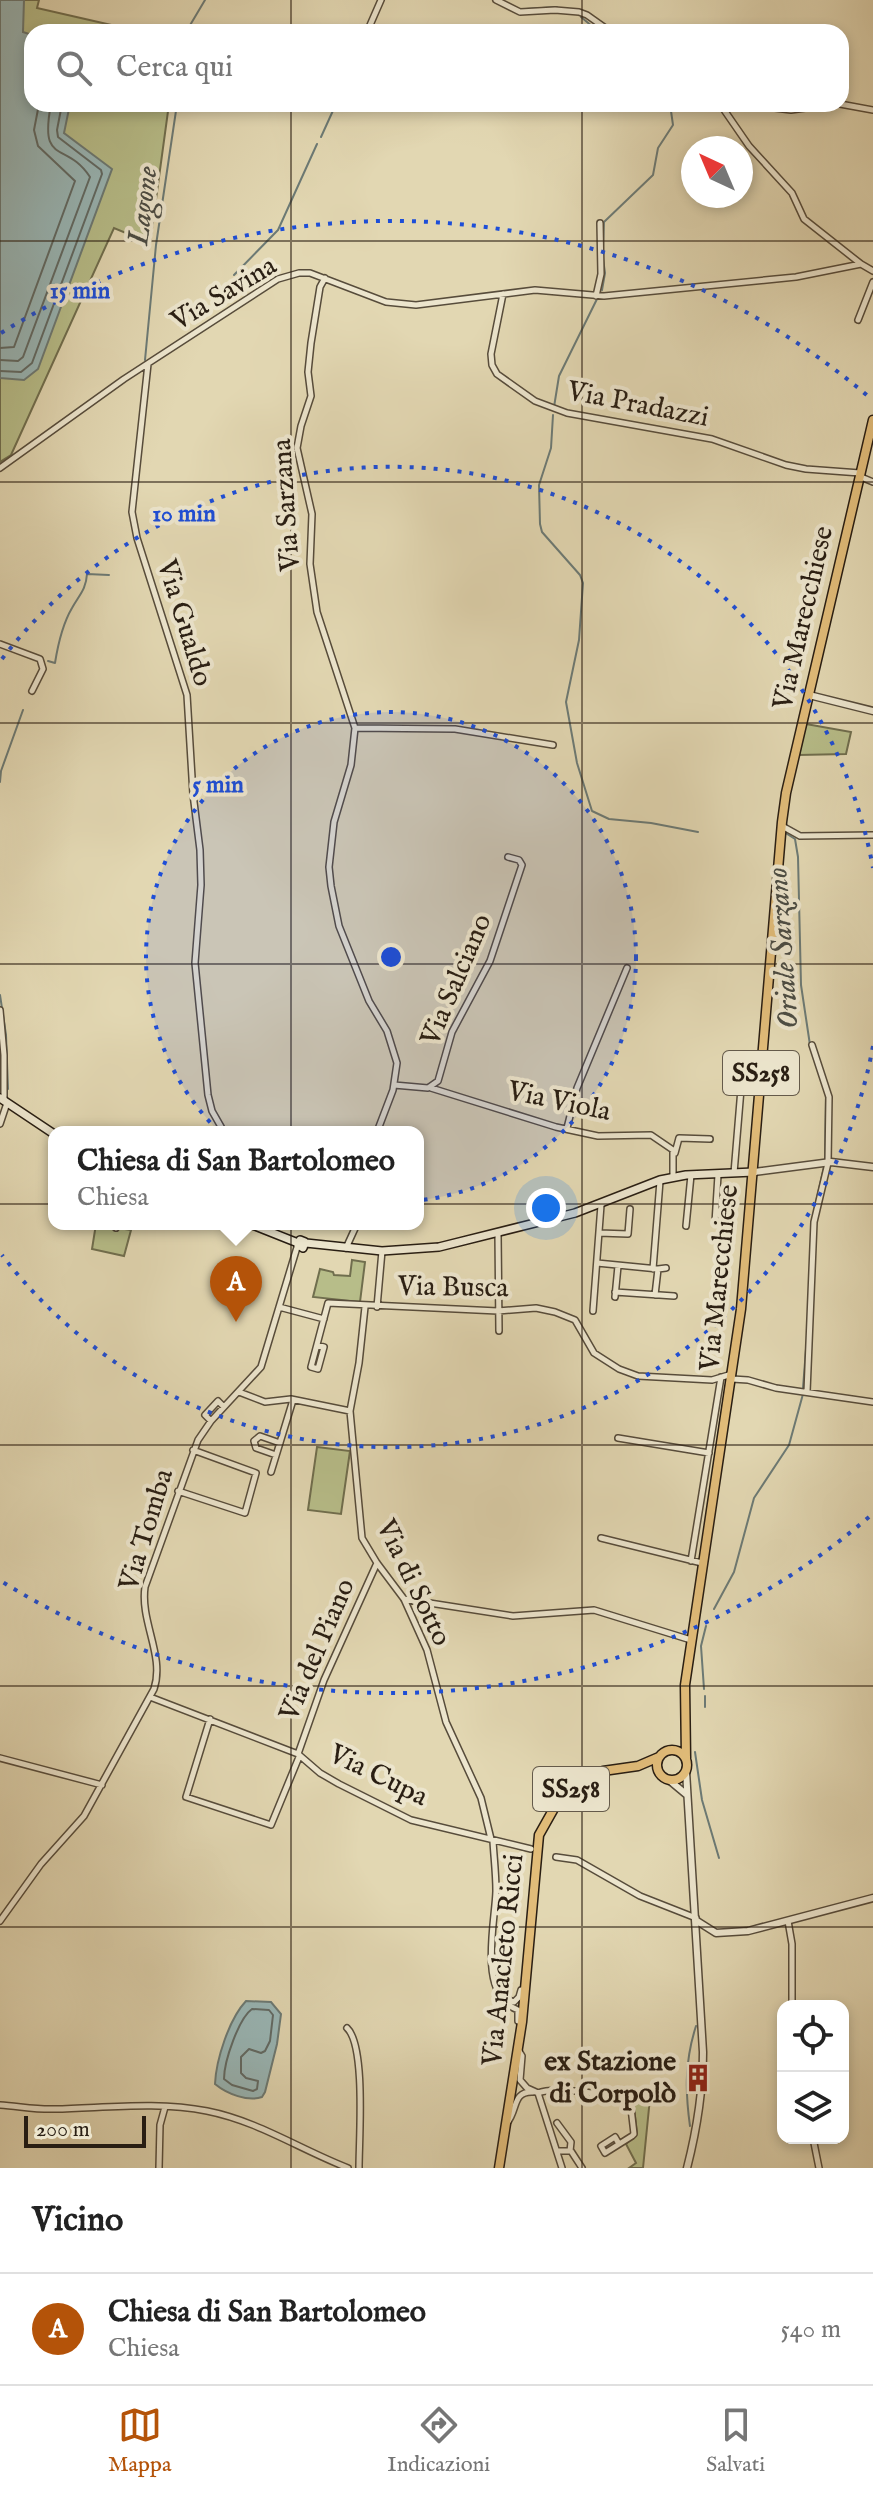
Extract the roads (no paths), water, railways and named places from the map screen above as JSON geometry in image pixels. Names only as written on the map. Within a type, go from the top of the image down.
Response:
[{"type":"main road","name":"Via Marecchiese","points":[[686,1758],[685,1685],[732,1377],[754,1172],[786,793],[873,420]]},
{"type":"main road","points":[[4,1100],[48,1130]]},
{"type":"main road","points":[[267,1230],[301,1244],[346,1249],[382,1251],[439,1247],[601,1205],[660,1180],[754,1172]]},
{"type":"main road","points":[[736,1174],[752,1188]]},
{"type":"main road","name":"SS258","points":[[659,1757],[682,1742],[687,1732]]},
{"type":"main road","points":[[672,1750],[686,1758]]},
{"type":"main road","points":[[659,1757],[659,1772]]},
{"type":"main road","name":"Via Anacleto Ricci","points":[[499,2168],[520,2037],[539,1835],[550,1813],[570,1790],[592,1776],[615,1768],[638,1766],[659,1757]]},
{"type":"main road","name":"SS258","points":[[686,1758],[686,1771]]},
{"type":"main road","name":"Via Anacleto Ricci","points":[[638,1766],[659,1772]]},
{"type":"main road","points":[[669,1780],[679,1778],[686,1771]]},
{"type":"main road","name":"SS258","points":[[659,1772],[669,1780]]},
{"type":"street","points":[[370,24],[381,0]]},
{"type":"street","points":[[496,0],[520,12],[579,12],[600,24]]},
{"type":"street","points":[[849,106],[873,110]]},
{"type":"street","points":[[726,112],[749,146],[792,193],[804,219],[873,271]]},
{"type":"street","points":[[596,296],[601,274],[600,223]]},
{"type":"street","name":"Via Savina","points":[[0,468],[148,363],[278,279],[299,273],[310,273],[398,304],[436,303],[535,290],[596,296],[796,277],[861,264]]},
{"type":"street","name":"Via Sarzana","points":[[325,278],[320,287],[311,343],[308,372],[311,396],[297,448],[312,514],[310,564],[317,612],[355,728],[351,765],[334,822],[329,867],[331,886],[339,926],[356,971],[394,1049],[397,1063],[394,1085],[379,1126]]},
{"type":"street","points":[[858,320],[873,282]]},
{"type":"street","name":"Via Pradazzi","points":[[503,294],[491,354],[492,365],[497,374],[535,401],[567,413],[712,439],[796,467],[860,475]]},
{"type":"street","name":"Via Gualdo","points":[[148,363],[132,520],[187,695],[200,850],[201,885],[195,963],[208,1095],[221,1126]]},
{"type":"street","points":[[860,475],[873,482]]},
{"type":"street","points":[[0,644],[40,659],[43,669],[32,691]]},
{"type":"street","points":[[809,695],[873,711]]},
{"type":"street","points":[[355,728],[455,729],[553,745]]},
{"type":"street","points":[[782,826],[800,836],[873,835]]},
{"type":"street","name":"Via Salciano","points":[[394,1085],[431,1088],[438,1081],[452,1032],[483,976],[500,936],[522,865],[519,860],[508,857]]},
{"type":"street","points":[[567,1128],[577,1088],[627,968]]},
{"type":"street","points":[[0,1010],[4,1055],[4,1100],[0,1124]]},
{"type":"street","points":[[807,1392],[814,1222],[828,1163],[829,1097],[812,1045]]},
{"type":"street","name":"Via Viola","points":[[431,1088],[495,1110],[598,1136],[651,1135],[667,1144],[675,1154]]},
{"type":"street","points":[[736,1174],[741,1089],[760,1091]]},
{"type":"street","points":[[673,1177],[679,1138],[710,1139]]},
{"type":"street","points":[[754,1172],[828,1163],[873,1167]]},
{"type":"street","points":[[686,1226],[691,1175]]},
{"type":"street","points":[[715,1223],[718,1175]]},
{"type":"street","points":[[655,1295],[660,1180]]},
{"type":"street","points":[[593,1311],[601,1205]]},
{"type":"street","points":[[599,1233],[628,1234],[630,1209]]},
{"type":"street","points":[[346,1249],[354,1230]]},
{"type":"street","points":[[498,1234],[499,1331]]},
{"type":"street","name":"Via Tomba","points":[[0,1921],[41,1864],[84,1816],[150,1697],[158,1669],[145,1616],[144,1592],[193,1450],[211,1421],[261,1367],[292,1257],[301,1244]]},
{"type":"street","points":[[377,1307],[382,1251]]},
{"type":"street","points":[[597,1263],[666,1268]]},
{"type":"street","points":[[618,1266],[615,1295],[674,1296]]},
{"type":"street","points":[[317,1345],[328,1303],[365,1307]]},
{"type":"street","points":[[279,1307],[324,1319]]},
{"type":"street","name":"Via Busca","points":[[350,1411],[365,1307],[498,1311],[536,1308],[569,1315],[579,1325],[594,1353],[619,1369],[638,1376],[712,1380],[721,1376],[732,1377]]},
{"type":"street","points":[[691,1561],[721,1376]]},
{"type":"street","points":[[732,1377],[776,1388],[873,1402]]},
{"type":"street","points":[[239,1392],[265,1402],[293,1400],[350,1411]]},
{"type":"street","points":[[271,1472],[293,1400]]},
{"type":"street","name":"Via Tomba","points":[[211,1421],[206,1414],[218,1401],[224,1407]]},
{"type":"street","name":"Via di Sotto","points":[[350,1411],[362,1538],[404,1599],[427,1650],[446,1722]]},
{"type":"street","points":[[276,1455],[256,1448],[254,1441],[260,1436],[280,1443]]},
{"type":"street","points":[[618,1438],[709,1453]]},
{"type":"street","points":[[178,1491],[245,1513],[256,1473],[193,1450]]},
{"type":"street","points":[[601,1538],[703,1563]]},
{"type":"street","name":"Via del Piano","points":[[210,1719],[186,1797],[271,1825],[324,1680],[377,1563]]},
{"type":"street","points":[[404,1599],[513,1616],[594,1610],[691,1640]]},
{"type":"street","name":"Via Cupa","points":[[150,1697],[298,1755],[339,1784],[411,1820],[531,1849]]},
{"type":"street","name":"Via Cupa","points":[[446,1722],[481,1798],[492,1840]]},
{"type":"street","points":[[0,1758],[102,1785]]},
{"type":"street","points":[[686,1771],[703,2088],[687,2168]]},
{"type":"street","points":[[669,1780],[683,1788],[689,1798]]},
{"type":"street","points":[[492,1840],[496,1891],[491,1955],[493,1976],[508,2006],[518,2010],[517,2030],[520,2037]]},
{"type":"street","points":[[556,1857],[577,1860],[640,1896],[696,1920],[716,1933],[748,1931],[873,1898]]},
{"type":"street","points":[[788,1921],[792,1944],[792,2000]]},
{"type":"street","points":[[501,1996],[511,2002],[517,2000],[528,1970]]},
{"type":"street","points":[[347,2028],[352,2032],[360,2074],[359,2168]]},
{"type":"street","points":[[518,2050],[522,2056],[520,2080],[527,2088],[537,2092],[562,2168]]},
{"type":"street","points":[[507,2124],[520,2094],[545,2090],[627,2101],[631,2108],[634,2134],[619,2144]]},
{"type":"street","points":[[0,2105],[51,2110],[118,2106],[206,2110],[239,2120],[348,2168]]},
{"type":"street","points":[[159,2168],[160,2125],[165,2107]]},
{"type":"street","points":[[557,2123],[571,2142],[570,2151],[582,2168]]},
{"type":"street","points":[[814,2144],[819,2168]]},
{"type":"street","points":[[557,2151],[570,2151]]},
{"type":"water","points":[[0,0],[24,0],[24,112],[68,112],[64,133],[112,169],[38,369],[24,380],[0,378]]},
{"type":"water","points":[[246,2001],[271,2002],[281,2014],[265,2092],[262,2097],[256,2098],[238,2096],[215,2084],[224,2040]]},
{"type":"waterway","name":"Lagone","points":[[191,24],[205,0]]},
{"type":"waterway","name":"Oriale Sarzano","points":[[526,9],[557,7]]},
{"type":"waterway","name":"Oriale Sarzano","points":[[581,17],[589,24]]},
{"type":"waterway","name":"Lagone","points":[[145,360],[156,245],[176,112]]},
{"type":"waterway","points":[[321,137],[332,112]]},
{"type":"waterway","name":"Oriale Sarzano","points":[[603,249],[604,222],[653,175],[658,148],[673,125],[671,112]]},
{"type":"waterway","points":[[234,275],[278,230],[317,144]]},
{"type":"waterway","name":"Oriale Sarzano","points":[[602,290],[605,273],[603,259]]},
{"type":"waterway","name":"Oriale Sarzano","points":[[554,407],[559,376],[597,299]]},
{"type":"waterway","name":"Oriale Sarzano","points":[[553,415],[551,448],[539,485],[540,524],[542,532],[580,575],[583,583],[579,640],[566,702],[577,763],[592,811],[609,819],[698,832]]},
{"type":"waterway","name":"Lagone","points":[[48,661],[55,663],[63,628],[84,588],[87,574],[109,575]]},
{"type":"waterway","name":"Lagone","points":[[0,782],[23,710]]},
{"type":"waterway","name":"Oriale Sarzano","points":[[784,832],[795,839],[798,857],[801,985],[810,1045]]},
{"type":"waterway","name":"Lagone","points":[[0,995],[6,1035],[8,1089]]},
{"type":"waterway","name":"Oriale Sarzano","points":[[825,1159],[826,1093]]},
{"type":"waterway","name":"Oriale Sarzano","points":[[814,1211],[824,1167]]},
{"type":"waterway","name":"Oriale Sarzano","points":[[810,1267],[811,1246]]},
{"type":"waterway","name":"Oriale Sarzano","points":[[803,1388],[806,1349]]},
{"type":"waterway","name":"Oriale Sarzano","points":[[714,1609],[734,1572],[754,1498],[789,1445],[803,1394]]},
{"type":"waterway","name":"Oriale Sarzano","points":[[704,1689],[701,1646],[706,1626]]},
{"type":"waterway","name":"Oriale Sarzano","points":[[705,1696],[705,1707]]},
{"type":"waterway","name":"Oriale Sarzano","points":[[695,1752],[702,1800],[719,1858]]},
{"type":"waterway","name":"Oriale Sarzano","points":[[690,2126],[687,2076],[696,2026]]},
{"type":"place","name":"Chiesa di San Bartolomeo","points":[[236,1322]]},
{"type":"place","name":"ex Stazione di Corpolò","points":[[698,2078]]}]
